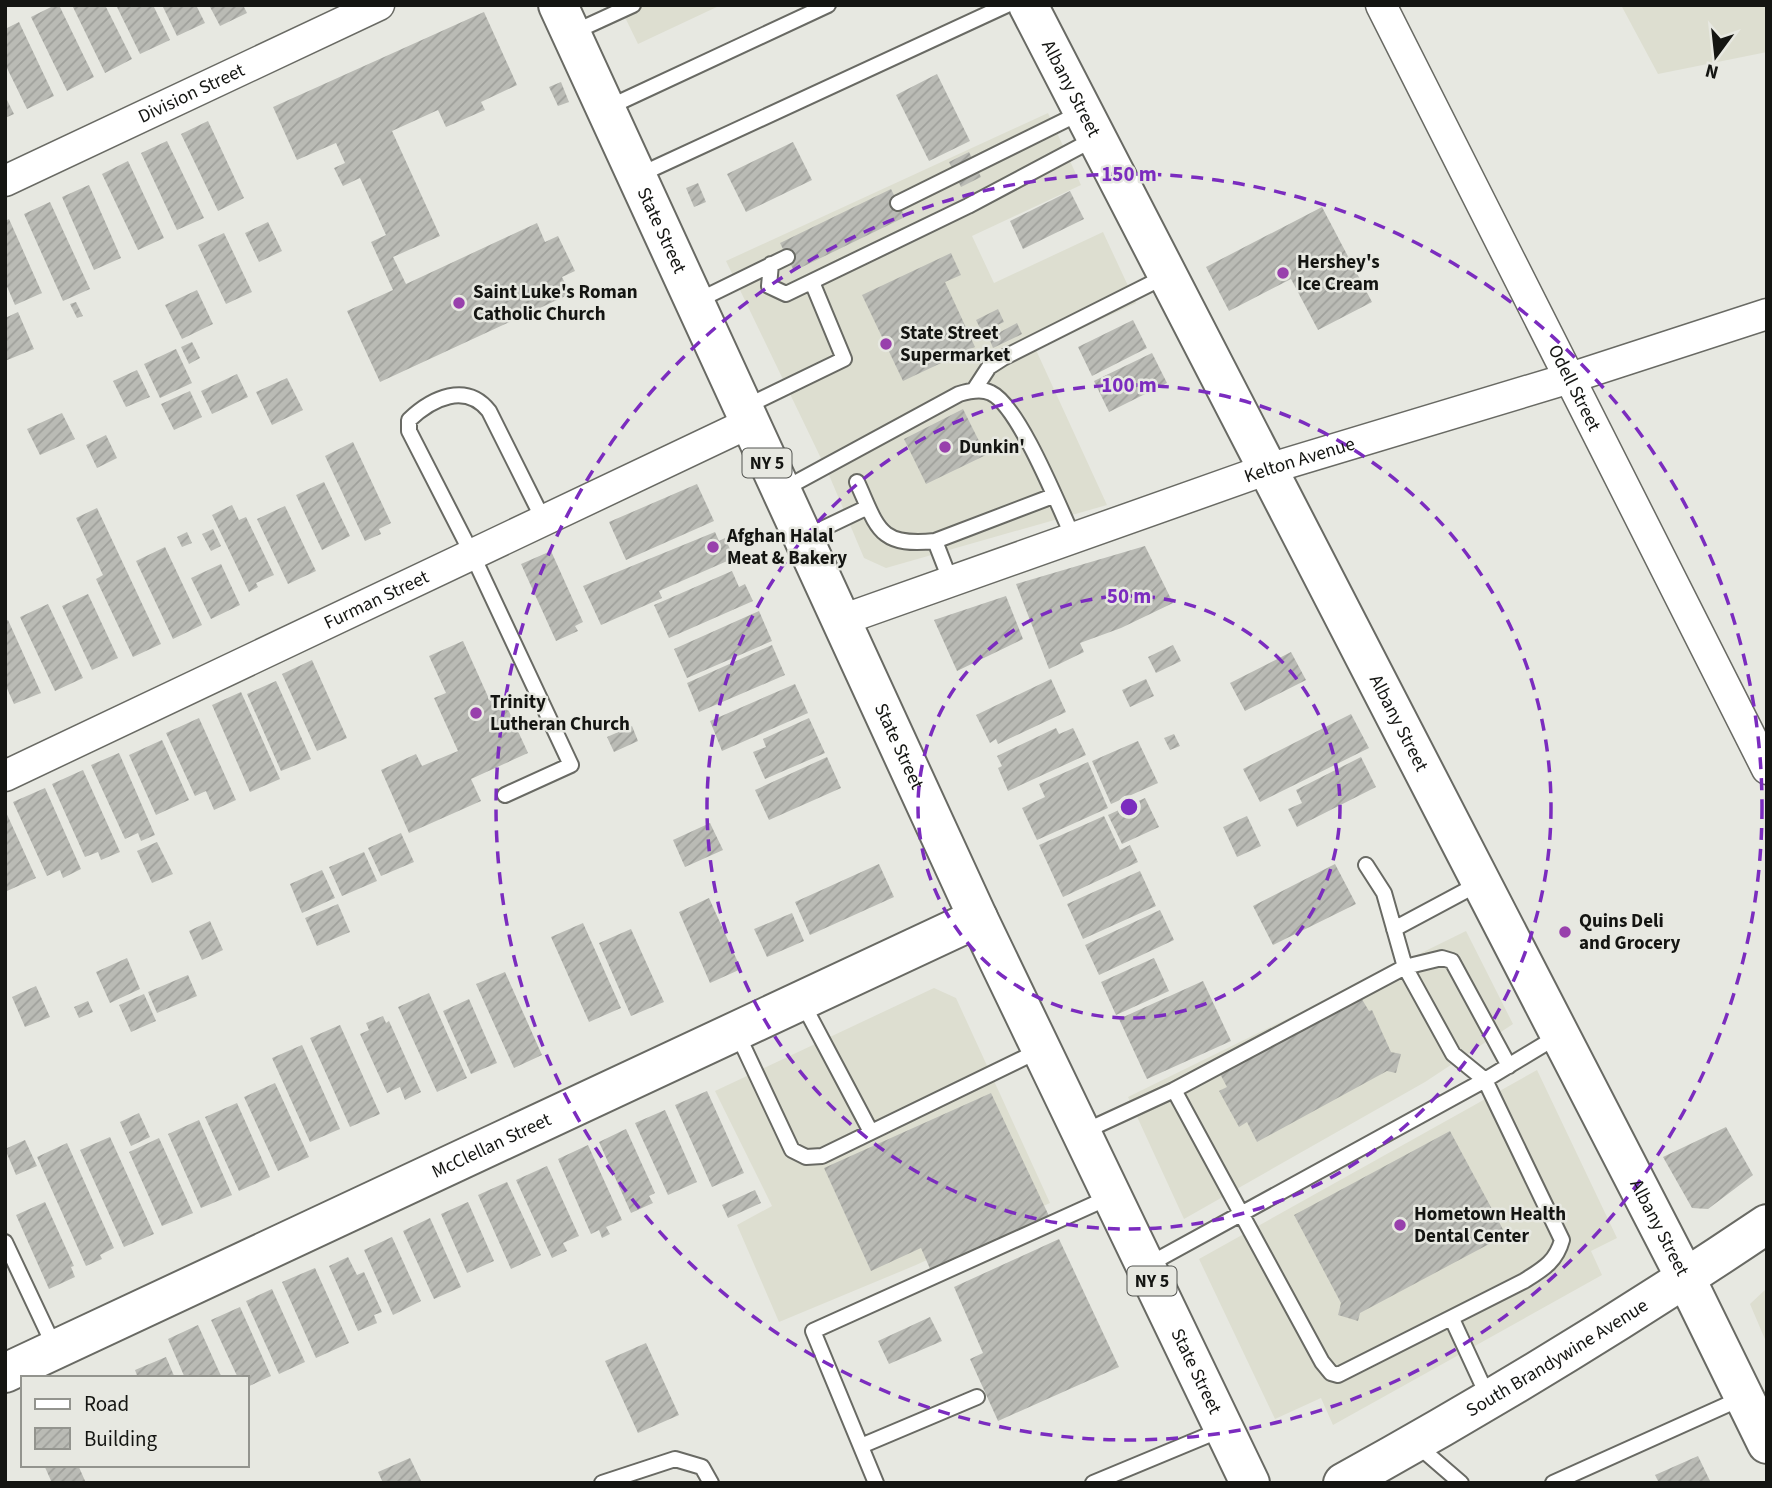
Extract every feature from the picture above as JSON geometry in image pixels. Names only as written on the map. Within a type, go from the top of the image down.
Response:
[{"type":"street","name":"Division Street","points":[[5,181],[379,5]]},
{"type":"street","name":"Albany Street","points":[[1028,5],[1686,1279],[1767,1444]]},
{"type":"street","name":"Odell Street","points":[[1381,5],[1767,769]]},
{"type":"street","name":"State Street","points":[[565,19],[839,621],[978,918],[1250,1483]]},
{"type":"street","name":"Kelton Avenue","points":[[839,621],[1268,469],[1570,378],[1767,314]]},
{"type":"street","name":"Furman Street","points":[[5,776],[544,521],[745,416]]},
{"type":"street","name":"McClellan Street","points":[[5,1373],[978,918]]},
{"type":"street","name":"South Brandywine Avenue","points":[[1343,1483],[1490,1401],[1686,1279],[1767,1224]]},
{"type":"lane","points":[[565,19],[633,5]]},
{"type":"lane","points":[[605,109],[828,5]]},
{"type":"lane","points":[[636,176],[1007,5]]},
{"type":"lane","points":[[898,203],[1090,125]]},
{"type":"lane","points":[[771,264],[769,286],[786,294],[812,282],[1090,125]]},
{"type":"lane","points":[[694,302],[786,257]]},
{"type":"lane","points":[[974,390],[989,367],[1003,358],[1168,275]]},
{"type":"lane","points":[[745,416],[845,359],[812,282]]},
{"type":"lane","points":[[780,491],[959,394],[974,390],[988,391],[1002,399],[1016,419],[1074,539]]},
{"type":"lane","points":[[505,795],[571,765],[472,554],[409,431],[409,420],[421,409],[442,398],[464,393],[481,400],[544,521]]},
{"type":"lane","points":[[857,482],[880,532],[898,541],[935,541],[1053,496]]},
{"type":"lane","points":[[802,539],[868,507]]},
{"type":"lane","points":[[935,541],[951,582]]},
{"type":"lane","points":[[1174,1090],[1331,1373],[1343,1374],[1452,1318],[1550,1264],[1559,1254],[1562,1240],[1485,1080],[1453,1054],[1405,967],[1384,893],[1366,865]]},
{"type":"lane","points":[[1394,929],[1481,883]]},
{"type":"lane","points":[[1081,1133],[1174,1090],[1405,967],[1442,958],[1452,961],[1509,1066]]},
{"type":"lane","points":[[802,1001],[871,1132]]},
{"type":"lane","points":[[736,1032],[792,1150],[806,1157],[822,1156],[1041,1050]]},
{"type":"lane","points":[[1146,1266],[1485,1080],[1559,1035]]},
{"type":"lane","points":[[876,1483],[813,1331],[1112,1196]]},
{"type":"lane","points":[[5,1242],[55,1349]]},
{"type":"lane","points":[[1452,1318],[1490,1401]]},
{"type":"lane","points":[[861,1446],[977,1397]]},
{"type":"lane","points":[[1553,1483],[1744,1397]]},
{"type":"lane","points":[[1094,1483],[1224,1429]]},
{"type":"lane","points":[[1414,1443],[1461,1483]]},
{"type":"lane","points":[[603,1483],[676,1459],[702,1467],[711,1483]]},
{"type":"shaded area","points":[[619,5],[721,5],[638,44]]},
{"type":"shaded area","points":[[1621,5],[1767,5],[1767,52],[1658,74]]},
{"type":"shaded area","points":[[1048,113],[1081,185],[972,236],[994,283],[1103,232],[1136,303],[1036,350],[1107,505],[886,568],[864,558],[829,475],[726,261]]},
{"type":"shaded area","points":[[1466,931],[1513,1024],[1425,1082],[1184,1219],[1128,1097]]},
{"type":"shaded area","points":[[934,988],[956,998],[1050,1203],[916,1265],[779,1322],[737,1225],[772,1206],[715,1091]]},
{"type":"shaded area","points":[[1537,1070],[1617,1238],[1591,1251],[1602,1275],[1333,1425],[1321,1398],[1275,1419],[1199,1259]]},
{"type":"shaded area","points":[[1767,1288],[1767,1344],[1750,1304]]},
{"type":"building","points":[[59,5],[94,77],[67,91],[31,17]]},
{"type":"building","points":[[72,5],[105,5],[132,59],[105,73]]},
{"type":"building","points":[[116,5],[153,5],[170,40],[140,54]]},
{"type":"building","points":[[162,5],[196,5],[205,23],[177,36]]},
{"type":"building","points":[[209,5],[243,5],[247,13],[220,26]]},
{"type":"building","points":[[484,12],[517,85],[481,102],[485,110],[446,127],[438,110],[392,131],[440,236],[393,257],[406,284],[537,223],[545,242],[558,236],[575,271],[562,277],[570,294],[380,382],[347,311],[393,290],[371,242],[386,235],[360,178],[343,186],[334,168],[345,163],[336,143],[297,160],[273,107]]},
{"type":"building","points":[[19,22],[54,96],[27,109],[5,64],[5,29]]},
{"type":"building","points":[[937,74],[970,141],[929,161],[896,95]]},
{"type":"building","points":[[561,82],[569,102],[558,106],[549,87]]},
{"type":"building","points":[[5,96],[14,114],[5,118]]},
{"type":"building","points":[[208,121],[244,198],[218,211],[181,134]]},
{"type":"building","points":[[167,141],[204,218],[177,230],[141,153]]},
{"type":"building","points":[[793,142],[812,180],[746,212],[727,174]]},
{"type":"building","points":[[969,152],[981,177],[961,187],[949,162]]},
{"type":"building","points":[[128,161],[164,238],[138,250],[102,174]]},
{"type":"building","points":[[698,183],[706,202],[694,207],[686,188]]},
{"type":"building","points":[[89,185],[121,258],[94,270],[62,197]]},
{"type":"building","points":[[891,189],[905,217],[794,271],[780,243]]},
{"type":"building","points":[[1070,191],[1084,219],[1023,249],[1010,221]]},
{"type":"building","points":[[50,202],[90,289],[63,301],[24,214]]},
{"type":"building","name":"Hershey's Ice Cream","points":[[1322,207],[1372,302],[1318,330],[1291,279],[1229,311],[1206,267]]},
{"type":"building","points":[[9,219],[42,293],[15,305],[5,282],[5,221]]},
{"type":"building","points":[[268,222],[282,251],[259,262],[245,233]]},
{"type":"building","points":[[224,233],[252,292],[226,304],[198,245]]},
{"type":"building","points":[[951,253],[961,275],[945,282],[975,347],[903,381],[862,295]]},
{"type":"building","points":[[197,290],[213,324],[182,339],[165,305]]},
{"type":"building","points":[[76,302],[83,316],[77,318],[70,304]]},
{"type":"building","points":[[998,309],[1004,322],[982,332],[976,320]]},
{"type":"building","points":[[18,312],[34,349],[5,361],[5,318]]},
{"type":"building","points":[[1133,320],[1147,348],[1092,376],[1078,347]]},
{"type":"building","points":[[1017,323],[1022,334],[993,348],[989,338]]},
{"type":"building","points":[[192,342],[200,358],[189,364],[181,347]]},
{"type":"building","points":[[176,349],[192,383],[160,398],[144,364]]},
{"type":"building","points":[[1152,353],[1167,383],[1109,412],[1094,381]]},
{"type":"building","points":[[137,370],[150,397],[126,407],[113,381]]},
{"type":"building","points":[[237,374],[248,397],[212,414],[201,391]]},
{"type":"building","points":[[287,378],[303,410],[272,425],[256,392]]},
{"type":"building","points":[[190,391],[202,417],[174,430],[161,404]]},
{"type":"building","name":"Dunkin'","points":[[963,409],[986,455],[926,484],[904,439]]},
{"type":"building","points":[[62,413],[75,439],[40,455],[27,429]]},
{"type":"building","points":[[106,435],[117,458],[97,468],[86,445]]},
{"type":"building","points":[[353,442],[391,523],[379,529],[381,534],[365,541],[325,456]]},
{"type":"building","points":[[324,482],[350,536],[322,550],[296,495]]},
{"type":"building","points":[[697,484],[714,521],[626,560],[609,522]]},
{"type":"building","points":[[232,505],[239,520],[246,517],[274,575],[256,583],[258,587],[249,592],[212,515]]},
{"type":"building","points":[[285,506],[316,571],[288,584],[257,519]]},
{"type":"building","points":[[97,508],[161,644],[133,657],[96,579],[103,575],[76,518]]},
{"type":"building","points":[[213,529],[221,546],[211,551],[202,534]]},
{"type":"building","points":[[187,532],[192,543],[182,547],[177,537]]},
{"type":"building","points":[[715,532],[719,541],[725,538],[734,558],[659,591],[662,598],[601,625],[583,586]]},
{"type":"building","points":[[1145,546],[1173,603],[1121,628],[1080,643],[1084,652],[1049,669],[1016,584]]},
{"type":"building","points":[[165,547],[202,625],[173,639],[136,561]]},
{"type":"building","points":[[551,551],[583,622],[575,626],[578,631],[556,641],[521,564]]},
{"type":"building","points":[[221,564],[240,605],[211,619],[191,578]]},
{"type":"building","points":[[732,571],[739,587],[745,584],[753,601],[669,638],[654,605]]},
{"type":"building","points":[[88,594],[118,658],[92,670],[62,606]]},
{"type":"building","points":[[1006,596],[1023,639],[957,671],[934,620]]},
{"type":"building","points":[[48,604],[83,678],[55,691],[20,617]]},
{"type":"building","points":[[759,611],[772,641],[687,678],[674,649]]},
{"type":"building","points":[[8,620],[41,693],[14,704],[5,684],[5,621]]},
{"type":"building","points":[[463,641],[490,701],[502,696],[528,753],[471,779],[481,801],[409,833],[381,770],[416,754],[422,766],[458,751],[434,698],[446,693],[429,656]]},
{"type":"building","points":[[772,645],[785,675],[699,712],[687,683]]},
{"type":"building","points":[[1173,645],[1181,661],[1156,673],[1148,657]]},
{"type":"building","points":[[1291,652],[1306,680],[1245,711],[1230,683]]},
{"type":"building","points":[[312,660],[347,738],[317,751],[282,674]]},
{"type":"building","points":[[1051,679],[1066,712],[998,744],[996,739],[990,743],[976,715]]},
{"type":"building","points":[[1146,679],[1154,696],[1130,707],[1122,690]]},
{"type":"building","points":[[276,681],[311,759],[281,771],[247,694]]},
{"type":"building","points":[[795,684],[808,713],[722,751],[710,721]]},
{"type":"building","points":[[241,692],[280,779],[250,792],[212,705]]},
{"type":"building","points":[[1351,714],[1369,748],[1260,802],[1243,769]]},
{"type":"building","points":[[199,718],[236,800],[214,810],[206,791],[195,796],[166,733]]},
{"type":"building","points":[[809,718],[825,753],[765,779],[753,752],[766,747],[763,739]]},
{"type":"building","points":[[632,726],[638,741],[614,752],[607,737]]},
{"type":"building","points":[[1056,728],[1059,734],[1073,728],[1086,755],[1008,791],[998,768],[1002,766],[997,756]]},
{"type":"building","points":[[1174,734],[1180,746],[1170,750],[1164,738]]},
{"type":"building","points":[[162,740],[189,800],[156,815],[129,755]]},
{"type":"building","points":[[1138,741],[1158,783],[1111,804],[1092,761]]},
{"type":"building","points":[[119,753],[155,835],[141,841],[138,833],[125,839],[91,765]]},
{"type":"building","points":[[827,757],[841,788],[769,820],[755,790]]},
{"type":"building","points":[[1361,757],[1376,787],[1297,827],[1288,809],[1302,803],[1296,790]]},
{"type":"building","points":[[1088,762],[1108,808],[1037,840],[1022,808],[1045,797],[1039,784]]},
{"type":"building","points":[[83,770],[120,852],[101,860],[98,852],[85,857],[52,784]]},
{"type":"building","points":[[45,788],[81,869],[63,878],[60,870],[47,876],[13,802]]},
{"type":"building","points":[[1145,798],[1159,827],[1122,844],[1108,815]]},
{"type":"building","points":[[5,810],[36,878],[7,891],[5,886]]},
{"type":"building","points":[[1104,816],[1120,850],[1130,845],[1138,862],[1063,897],[1039,845]]},
{"type":"building","points":[[1247,816],[1261,846],[1237,857],[1223,827]]},
{"type":"building","points":[[710,823],[723,850],[685,867],[673,840]]},
{"type":"building","points":[[401,833],[414,862],[381,876],[368,848]]},
{"type":"building","points":[[157,842],[173,874],[152,883],[137,851]]},
{"type":"building","points":[[364,852],[377,881],[342,896],[329,867]]},
{"type":"building","points":[[879,864],[894,897],[810,935],[795,902]]},
{"type":"building","points":[[1335,864],[1356,904],[1273,945],[1253,906]]},
{"type":"building","points":[[322,870],[335,898],[302,913],[290,884]]},
{"type":"building","points":[[1140,871],[1156,906],[1083,939],[1067,904]]},
{"type":"building","points":[[709,898],[741,969],[710,983],[679,912]]},
{"type":"building","points":[[338,904],[350,932],[317,946],[305,918]]},
{"type":"building","points":[[1160,910],[1174,940],[1099,975],[1085,945]]},
{"type":"building","points":[[792,913],[804,941],[767,957],[754,929]]},
{"type":"building","points":[[210,921],[223,950],[202,960],[189,931]]},
{"type":"building","points":[[583,923],[621,1008],[589,1022],[551,937]]},
{"type":"building","points":[[631,929],[664,1002],[631,1016],[599,943]]},
{"type":"building","points":[[127,958],[140,989],[110,1003],[96,972]]},
{"type":"building","points":[[1154,958],[1169,991],[1116,1015],[1101,982]]},
{"type":"building","points":[[505,972],[542,1055],[514,1068],[476,984]]},
{"type":"building","points":[[188,975],[197,996],[157,1013],[148,992]]},
{"type":"building","points":[[1203,981],[1231,1041],[1147,1079],[1119,1019]]},
{"type":"building","points":[[36,986],[50,1017],[25,1027],[12,997]]},
{"type":"building","points":[[429,993],[467,1078],[437,1092],[398,1007]]},
{"type":"building","points":[[144,994],[156,1021],[131,1032],[119,1005]]},
{"type":"building","points":[[1360,996],[1369,1011],[1372,1010],[1391,1052],[1401,1054],[1396,1073],[1387,1071],[1257,1142],[1247,1122],[1239,1127],[1219,1091],[1227,1087],[1219,1072]]},
{"type":"building","points":[[469,999],[497,1063],[471,1074],[443,1011]]},
{"type":"building","points":[[88,1001],[93,1012],[79,1018],[74,1007]]},
{"type":"building","points":[[383,1016],[386,1023],[389,1021],[421,1092],[405,1100],[400,1087],[387,1093],[360,1034],[369,1030],[366,1023]]},
{"type":"building","points":[[340,1025],[380,1114],[350,1127],[310,1038]]},
{"type":"building","points":[[302,1045],[340,1129],[310,1142],[272,1058]]},
{"type":"building","points":[[275,1083],[309,1157],[278,1171],[244,1097]]},
{"type":"building","points":[[707,1091],[744,1173],[712,1187],[675,1105]]},
{"type":"building","points":[[991,1093],[1050,1218],[931,1271],[921,1248],[871,1271],[824,1168]]},
{"type":"building","points":[[237,1103],[270,1177],[239,1191],[205,1117]]},
{"type":"building","points":[[665,1110],[697,1182],[668,1195],[635,1123]]},
{"type":"building","points":[[139,1113],[150,1137],[131,1146],[120,1122]]},
{"type":"building","points":[[199,1120],[232,1195],[201,1208],[168,1134]]},
{"type":"building","points":[[1726,1127],[1753,1175],[1708,1209],[1692,1208],[1663,1157]]},
{"type":"building","points":[[626,1129],[655,1193],[649,1196],[653,1203],[631,1213],[599,1142]]},
{"type":"building","name":"Hometown Health Dental Center","points":[[1450,1131],[1506,1235],[1360,1313],[1358,1321],[1338,1315],[1341,1303],[1294,1215]]},
{"type":"building","points":[[110,1137],[154,1234],[124,1247],[80,1150]]},
{"type":"building","points":[[159,1138],[193,1213],[162,1226],[129,1152]]},
{"type":"building","points":[[25,1140],[37,1166],[16,1175],[5,1149]]},
{"type":"building","points":[[67,1143],[114,1248],[100,1255],[102,1259],[86,1266],[37,1157]]},
{"type":"building","points":[[588,1145],[622,1220],[606,1227],[610,1234],[602,1238],[599,1230],[591,1234],[558,1159]]},
{"type":"building","points":[[547,1166],[579,1236],[563,1243],[567,1251],[552,1258],[516,1180]]},
{"type":"building","points":[[507,1182],[541,1255],[511,1269],[478,1195]]},
{"type":"building","points":[[755,1190],[761,1203],[728,1218],[722,1205]]},
{"type":"building","points":[[45,1202],[74,1266],[71,1267],[75,1277],[49,1289],[16,1215]]},
{"type":"building","points":[[468,1202],[494,1261],[467,1273],[441,1214]]},
{"type":"building","points":[[430,1218],[461,1287],[434,1299],[403,1231]]},
{"type":"building","points":[[392,1237],[421,1301],[393,1315],[364,1250]]},
{"type":"building","points":[[1059,1239],[1119,1367],[998,1421],[970,1359],[983,1353],[954,1287]]},
{"type":"building","points":[[348,1257],[357,1275],[364,1272],[382,1312],[374,1315],[377,1323],[358,1331],[329,1266]]},
{"type":"building","points":[[315,1268],[349,1343],[316,1358],[282,1282]]},
{"type":"building","points":[[272,1289],[305,1362],[279,1374],[246,1301]]},
{"type":"building","points":[[240,1307],[271,1376],[248,1387],[248,1376],[237,1376],[211,1320]]},
{"type":"building","points":[[930,1317],[942,1341],[889,1364],[878,1341]]},
{"type":"building","points":[[198,1325],[221,1376],[184,1376],[168,1339]]},
{"type":"building","points":[[646,1343],[679,1415],[638,1433],[605,1361]]},
{"type":"building","points":[[166,1357],[174,1376],[137,1376],[135,1370]]},
{"type":"building","points":[[1698,1456],[1711,1483],[1659,1483],[1655,1475]]},
{"type":"building","points":[[410,1458],[422,1483],[383,1483],[378,1472]]},
{"type":"building","points":[[45,1467],[79,1467],[86,1483],[52,1483]]},
{"type":"place","name":"Hershey's Ice Cream","points":[[1283,273]]},
{"type":"place","name":"Saint Luke's Roman Catholic Church","points":[[459,303]]},
{"type":"place","name":"State Street Supermarket","points":[[886,344]]},
{"type":"place","name":"Dunkin'","points":[[945,447]]},
{"type":"place","name":"Afghan Halal Meat & Bakery","points":[[713,547]]},
{"type":"place","name":"Trinity Lutheran Church","points":[[476,713]]},
{"type":"place","name":"Quins Deli and Grocery","points":[[1565,932]]},
{"type":"place","name":"Hometown Health Dental Center","points":[[1400,1225]]}]
